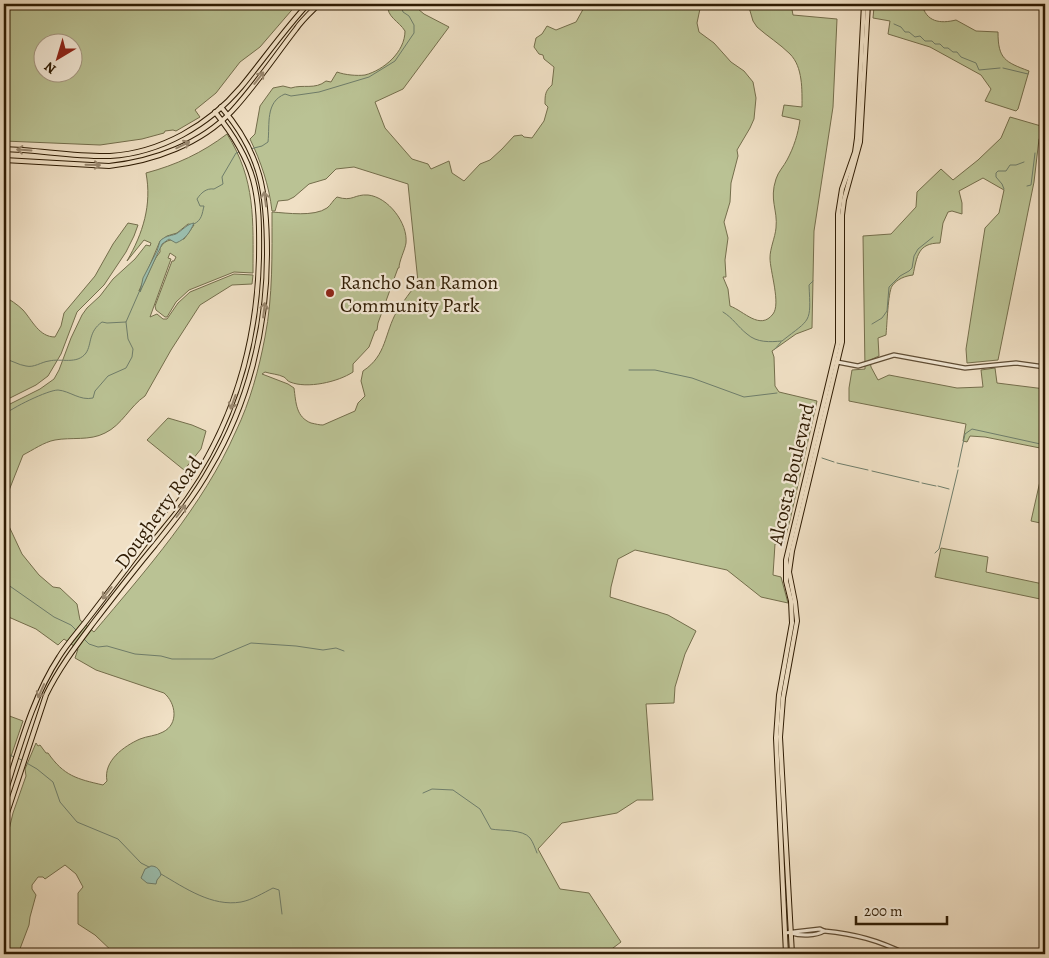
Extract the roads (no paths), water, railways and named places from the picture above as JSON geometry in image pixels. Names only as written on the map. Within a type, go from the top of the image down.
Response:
[{"type":"main road","points":[[4,149],[110,156],[136,152],[181,136],[216,112],[242,86],[292,21],[308,4]]},
{"type":"main road","points":[[4,160],[94,166],[124,164],[154,157],[184,145],[208,131],[228,115],[272,62],[297,27],[319,4]]},
{"type":"main road","name":"Alcosta Boulevard","points":[[792,954],[780,737],[783,698],[797,612],[790,572],[792,551],[842,342],[842,215],[844,200],[860,142],[866,4]]},
{"type":"main road","name":"Alcosta Boulevard","points":[[786,954],[776,738],[779,695],[794,631],[786,581],[787,555],[838,343],[838,214],[842,189],[855,152],[857,138],[866,4]]},
{"type":"main road","name":"Dougherty Road","points":[[4,822],[46,695],[65,660],[193,495],[211,467],[234,422],[256,352],[267,270],[266,201],[260,174],[250,149],[240,131],[221,107]]},
{"type":"main road","name":"Dougherty Road","points":[[4,796],[39,694],[59,656],[184,495],[209,455],[230,410],[249,350],[256,308],[259,213],[253,176],[246,158],[232,133],[216,112]]},
{"type":"street","points":[[837,362],[858,366],[894,355],[965,368],[1016,363],[1045,367]]},
{"type":"street","points":[[785,933],[791,932],[796,935],[807,935],[820,934],[824,931],[849,933],[862,936],[906,954]]},
{"type":"waterway","points":[[250,149],[262,146],[268,142],[271,108],[274,102],[285,94],[291,96],[319,92],[369,77],[395,61],[414,33],[414,25],[409,16],[403,12],[400,4]]},
{"type":"waterway","points":[[894,24],[915,37],[920,36],[925,41],[932,41],[953,52],[957,52],[961,57],[976,63],[979,70],[1000,68]]},
{"type":"waterway","points":[[1003,68],[1028,74]]},
{"type":"waterway","points":[[194,224],[200,219],[204,206],[200,206],[197,199],[204,191],[214,189],[223,184],[222,177],[236,153],[239,152]]},
{"type":"waterway","points":[[1027,186],[1031,185],[1035,153]]},
{"type":"waterway","points":[[1004,189],[996,177],[996,173],[998,171],[1006,171],[1010,165],[1024,162]]},
{"type":"waterway","points":[[872,324],[882,318],[887,311],[889,287],[912,268],[914,256],[918,249],[933,237]]},
{"type":"waterway","points":[[723,312],[755,339],[768,342],[782,341],[807,319],[810,307],[809,285],[813,281]]},
{"type":"waterway","points":[[4,359],[23,365],[35,366],[54,360],[74,360],[82,357],[88,349],[94,330],[102,322],[126,322],[140,290]]},
{"type":"waterway","points":[[4,415],[30,400],[58,390],[79,397],[93,398],[95,391],[108,376],[126,368],[132,357],[133,349],[128,339],[126,322]]},
{"type":"waterway","points":[[775,349],[781,342]]},
{"type":"waterway","points":[[629,370],[655,370],[692,378],[744,397],[777,393]]},
{"type":"waterway","points":[[958,467],[965,434],[972,429],[1045,445]]},
{"type":"waterway","points":[[822,458],[834,462]]},
{"type":"waterway","points":[[837,463],[868,470]]},
{"type":"waterway","points":[[935,553],[939,549],[958,470]]},
{"type":"waterway","points":[[872,471],[919,482]]},
{"type":"waterway","points":[[922,483],[936,486]]},
{"type":"waterway","points":[[938,486],[949,489]]},
{"type":"waterway","points":[[4,582],[76,630]]},
{"type":"waterway","points":[[84,639],[89,644],[98,647],[107,646],[135,654],[172,659],[213,659],[251,643],[323,650],[336,648],[344,651]]},
{"type":"waterway","points":[[4,748],[8,754],[14,757]]},
{"type":"waterway","points":[[18,758],[37,769],[53,782],[60,802],[77,822],[118,839],[141,863],[149,867]]},
{"type":"waterway","points":[[423,793],[432,789],[453,790],[480,809],[491,829],[527,835],[537,853]]},
{"type":"waterway","points":[[161,874],[199,895],[220,902],[245,901],[273,888],[279,890],[282,914]]},
{"type":"place","name":"Rancho San Ramon Community Park","points":[[330,293]]}]
